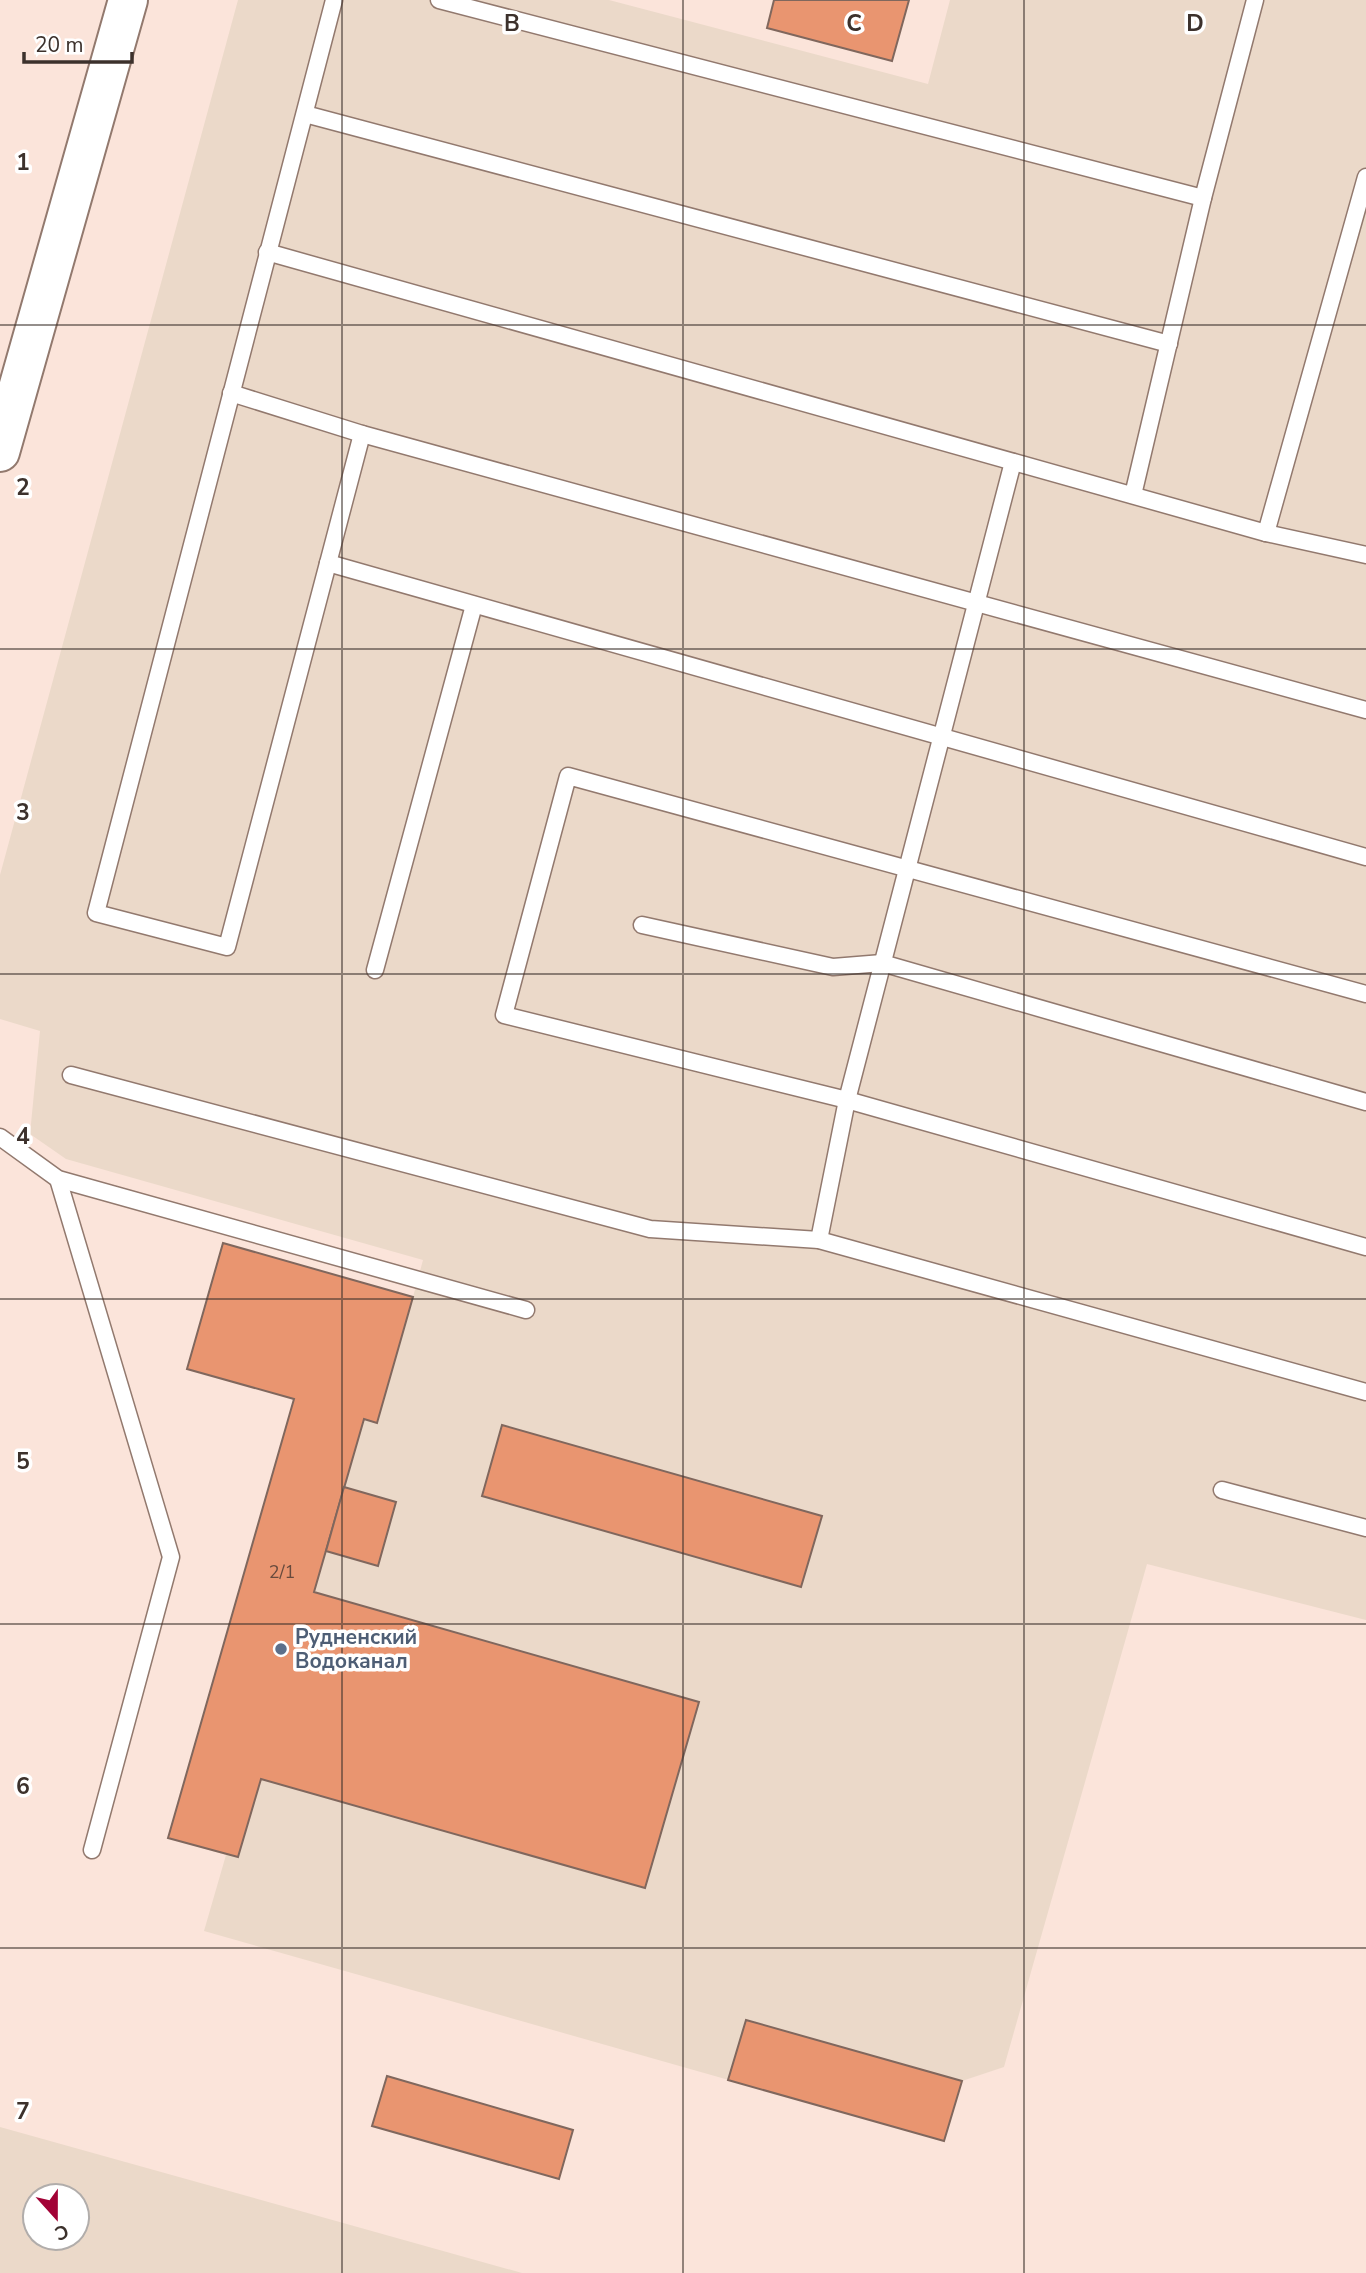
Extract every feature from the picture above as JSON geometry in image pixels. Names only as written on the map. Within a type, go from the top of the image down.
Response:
[{"type":"street","points":[[1,446],[128,0]]},
{"type":"lane","points":[[334,0],[96,913],[227,947],[362,434]]},
{"type":"lane","points":[[439,0],[1203,198]]},
{"type":"lane","points":[[1133,495],[1203,198],[1255,0]]},
{"type":"lane","points":[[305,114],[1169,344]]},
{"type":"lane","points":[[1266,533],[1366,177]]},
{"type":"lane","points":[[267,252],[1266,533],[1366,555]]},
{"type":"lane","points":[[231,393],[362,434],[1366,710]]},
{"type":"lane","points":[[819,1240],[847,1100],[1013,462]]},
{"type":"lane","points":[[328,564],[1366,856]]},
{"type":"lane","points":[[375,970],[474,605]]},
{"type":"lane","points":[[1366,994],[568,776],[503,1015],[847,1100],[1366,1247]]},
{"type":"lane","points":[[642,925],[833,967],[882,963],[1366,1102]]},
{"type":"lane","points":[[71,1075],[650,1229],[819,1240],[1366,1392]]},
{"type":"lane","points":[[0,1137],[58,1179],[526,1310]]},
{"type":"lane","points":[[58,1179],[171,1556],[92,1850]]},
{"type":"lane","points":[[1222,1490],[1366,1528]]},
{"type":"shaded area","points":[[238,0],[609,0],[928,84],[950,0],[1366,0],[1366,1620],[1147,1564],[1004,2067],[962,2081],[944,2141],[204,1931],[226,1855],[168,1838],[294,1399],[187,1369],[223,1243],[413,1297],[423,1260],[66,1159],[30,1134],[40,1031],[0,1019],[0,875]]},
{"type":"shaded area","points":[[0,2127],[522,2273],[0,2273]]},
{"type":"building","points":[[774,0],[909,0],[892,61],[767,28]]},
{"type":"building","points":[[223,1243],[413,1297],[377,1423],[364,1419],[314,1592],[699,1702],[645,1888],[261,1779],[238,1857],[168,1838],[294,1399],[187,1369]]},
{"type":"building","points":[[502,1425],[822,1516],[801,1587],[482,1496]]},
{"type":"building","points":[[344,1487],[396,1502],[378,1566],[326,1551]]},
{"type":"building","points":[[746,2020],[962,2081],[944,2141],[728,2080]]},
{"type":"building","points":[[387,2076],[573,2130],[559,2179],[372,2126]]},
{"type":"place","name":"Рудненский Водоканал","points":[[281,1649]]}]
